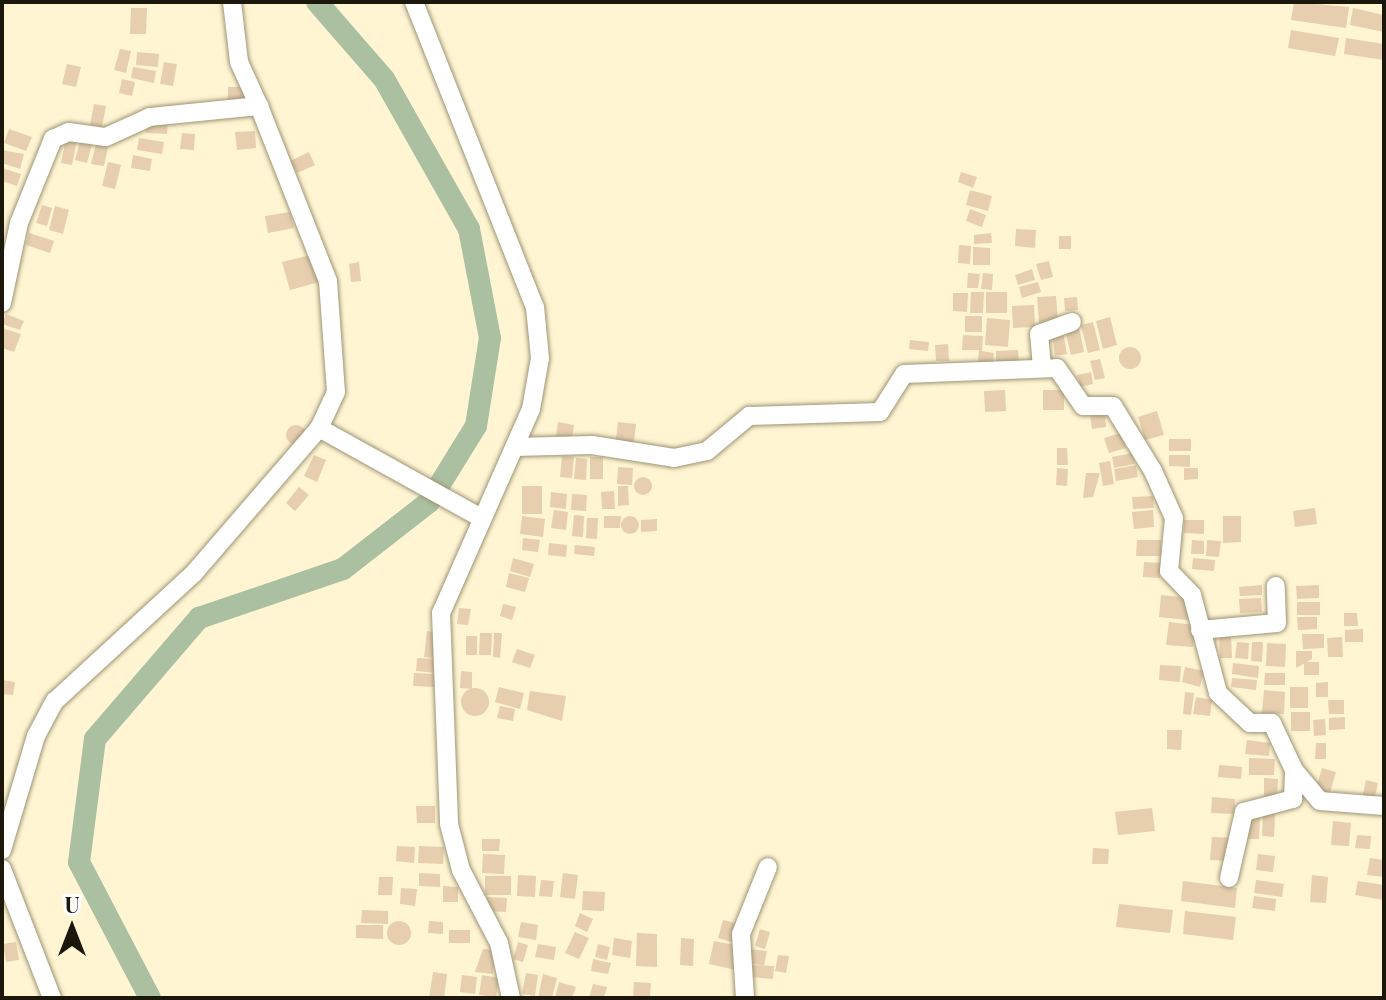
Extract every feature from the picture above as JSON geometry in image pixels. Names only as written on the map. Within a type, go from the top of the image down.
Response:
[{"type":"street","points":[[2,850],[36,736],[55,701],[194,573],[319,428],[336,392],[328,281],[239,62],[232,2]]},
{"type":"street","points":[[414,2],[535,307],[540,358],[515,447],[473,514],[441,613],[449,824],[461,870],[499,943],[511,998]]},
{"type":"street","points":[[2,303],[11,222],[60,134],[106,137],[150,117],[203,115],[225,109],[259,106]]},
{"type":"street","points":[[1042,367],[1039,334],[1072,322]]},
{"type":"street","points":[[515,447],[592,445],[674,458],[707,451],[749,416],[880,412],[904,374],[1042,367],[1066,374],[1083,406],[1113,406],[1153,471],[1174,518],[1169,571],[1192,595],[1222,701],[1250,723],[1272,723],[1294,770],[1320,801],[1384,806]]},
{"type":"street","points":[[319,428],[389,464],[473,514]]},
{"type":"street","points":[[1200,630],[1277,623],[1276,586]]},
{"type":"street","points":[[1229,878],[1244,812],[1293,799],[1294,770]]},
{"type":"street","points":[[745,998],[741,934],[768,867]]},
{"type":"street","points":[[2,869],[52,998]]},
{"type":"building","points":[[1294,2],[1349,7],[1346,28],[1291,20]]},
{"type":"building","points":[[131,8],[147,8],[146,34],[130,34]]},
{"type":"building","points":[[1353,8],[1384,15],[1384,32],[1350,25]]},
{"type":"building","points":[[1291,30],[1339,38],[1335,56],[1288,48]]},
{"type":"building","points":[[1346,38],[1384,44],[1384,60],[1344,54]]},
{"type":"building","points":[[120,49],[131,51],[126,73],[114,70]]},
{"type":"building","points":[[137,52],[159,54],[158,67],[136,65]]},
{"type":"building","points":[[164,62],[177,64],[173,86],[160,84]]},
{"type":"building","points":[[67,64],[81,67],[76,87],[62,84]]},
{"type":"building","points":[[133,67],[156,71],[154,83],[131,78]]},
{"type":"building","points":[[122,79],[135,82],[132,96],[119,93]]},
{"type":"building","points":[[228,87],[246,87],[246,102],[228,102]]},
{"type":"building","points":[[94,104],[106,106],[102,127],[90,125]]},
{"type":"building","points":[[147,119],[168,121],[167,134],[146,133]]},
{"type":"building","points":[[9,129],[32,137],[26,151],[4,143]]},
{"type":"building","points":[[255,131],[256,148],[237,150],[235,132]]},
{"type":"building","points":[[182,133],[195,134],[194,150],[180,149]]},
{"type":"building","points":[[66,138],[77,140],[72,165],[61,163]]},
{"type":"building","points":[[139,138],[164,142],[162,154],[137,150]]},
{"type":"building","points":[[80,141],[92,144],[87,163],[75,160]]},
{"type":"building","points":[[96,144],[108,147],[104,166],[91,164]]},
{"type":"building","points":[[2,150],[24,154],[20,169],[2,163]]},
{"type":"building","points":[[309,152],[315,165],[297,173],[290,161]]},
{"type":"building","points":[[133,155],[152,159],[150,171],[131,168]]},
{"type":"building","points":[[108,162],[121,165],[115,189],[102,186]]},
{"type":"building","points":[[2,168],[21,174],[17,186],[2,181]]},
{"type":"building","points":[[961,172],[977,177],[973,188],[958,182]]},
{"type":"building","points":[[970,190],[992,196],[988,211],[966,205]]},
{"type":"building","points":[[42,205],[52,208],[47,226],[36,223]]},
{"type":"building","points":[[55,206],[69,210],[63,234],[49,230]]},
{"type":"building","points":[[970,209],[986,215],[982,227],[966,221]]},
{"type":"building","points":[[290,212],[294,228],[268,233],[265,216]]},
{"type":"building","points":[[1016,229],[1036,230],[1035,248],[1015,246]]},
{"type":"building","points":[[29,233],[54,241],[50,253],[26,245]]},
{"type":"building","points":[[991,233],[992,243],[974,244],[974,235]]},
{"type":"building","points":[[1059,236],[1071,236],[1071,249],[1059,249]]},
{"type":"building","points":[[959,245],[971,246],[970,264],[958,263]]},
{"type":"building","points":[[973,247],[990,248],[990,265],[973,265]]},
{"type":"building","points":[[311,255],[319,282],[290,290],[282,262]]},
{"type":"building","points":[[1049,261],[1053,277],[1041,280],[1036,264]]},
{"type":"building","points":[[359,262],[361,281],[351,282],[349,264]]},
{"type":"building","points":[[1032,269],[1035,280],[1018,285],[1015,275]]},
{"type":"building","points":[[968,273],[980,274],[978,288],[967,288]]},
{"type":"building","points":[[983,273],[993,274],[992,290],[981,289]]},
{"type":"building","points":[[1038,282],[1041,292],[1022,298],[1019,287]]},
{"type":"building","points":[[971,292],[984,292],[983,313],[970,313]]},
{"type":"building","points":[[986,292],[1007,292],[1007,313],[986,313]]},
{"type":"building","points":[[953,293],[968,293],[967,312],[953,311]]},
{"type":"building","points":[[1056,296],[1058,322],[1039,323],[1037,297]]},
{"type":"building","points":[[1077,297],[1078,310],[1065,311],[1064,298]]},
{"type":"building","points":[[1034,305],[1035,327],[1013,328],[1012,306]]},
{"type":"building","points":[[6,314],[24,321],[20,330],[2,324]]},
{"type":"building","points":[[965,316],[982,316],[982,332],[965,332]]},
{"type":"building","points":[[1110,317],[1117,345],[1103,349],[1096,321]]},
{"type":"building","points":[[987,318],[1010,320],[1008,347],[985,345]]},
{"type":"building","points":[[1093,322],[1100,350],[1088,353],[1081,325]]},
{"type":"building","points":[[2,328],[21,334],[14,352],[2,348]]},
{"type":"building","points":[[1079,328],[1084,352],[1071,355],[1065,330]]},
{"type":"building","points":[[1063,332],[1067,354],[1055,356],[1052,334]]},
{"type":"building","points":[[963,335],[983,336],[982,351],[994,353],[993,363],[978,362],[979,350],[962,350]]},
{"type":"building","points":[[910,340],[929,342],[928,351],[909,349]]},
{"type":"building","points":[[948,344],[949,361],[936,361],[935,345]]},
{"type":"building","points":[[1126,347],[1134,347],[1141,358],[1134,369],[1126,369],[1119,362],[1119,354]]},
{"type":"building","points":[[1018,350],[1019,366],[996,367],[996,351]]},
{"type":"building","points":[[1100,359],[1105,378],[1095,380],[1090,361]]},
{"type":"building","points":[[1091,372],[1093,384],[1080,387],[1077,375]]},
{"type":"building","points":[[1005,390],[1006,411],[985,412],[984,391]]},
{"type":"building","points":[[1043,390],[1064,390],[1064,410],[1043,410]]},
{"type":"building","points":[[1157,411],[1164,435],[1145,440],[1138,417]]},
{"type":"building","points":[[1105,413],[1106,427],[1092,429],[1090,414]]},
{"type":"building","points":[[558,422],[574,425],[571,444],[555,442]]},
{"type":"building","points":[[618,422],[636,424],[633,450],[615,448]]},
{"type":"building","points":[[296,425],[303,428],[306,435],[303,442],[296,445],[289,442],[286,435],[289,428]]},
{"type":"building","points":[[1121,433],[1126,448],[1109,453],[1104,438]]},
{"type":"building","points":[[1169,439],[1191,439],[1191,451],[1169,451]]},
{"type":"building","points":[[1057,448],[1067,448],[1068,465],[1057,465]]},
{"type":"building","points":[[1133,453],[1135,464],[1114,468],[1112,457]]},
{"type":"building","points":[[314,455],[326,460],[317,482],[304,476]]},
{"type":"building","points":[[1169,455],[1190,455],[1190,467],[1169,466]]},
{"type":"building","points":[[562,456],[574,457],[572,478],[560,477]]},
{"type":"building","points":[[590,457],[603,457],[603,479],[590,479]]},
{"type":"building","points":[[576,458],[587,459],[586,480],[574,479]]},
{"type":"building","points":[[1110,461],[1114,484],[1103,486],[1099,463]]},
{"type":"building","points":[[1136,465],[1138,477],[1116,481],[1114,469]]},
{"type":"building","points":[[618,467],[633,468],[632,485],[617,484]]},
{"type":"building","points":[[1057,468],[1068,469],[1067,486],[1056,485]]},
{"type":"building","points":[[1184,468],[1198,468],[1198,479],[1184,480]]},
{"type":"building","points":[[1086,473],[1100,473],[1093,497],[1083,498]]},
{"type":"building","points":[[643,477],[652,486],[643,495],[634,486]]},
{"type":"building","points":[[522,486],[542,486],[542,514],[522,514]]},
{"type":"building","points":[[618,486],[628,486],[629,505],[618,506]]},
{"type":"building","points":[[299,487],[309,495],[295,511],[286,503]]},
{"type":"building","points":[[614,491],[615,509],[602,509],[601,492]]},
{"type":"building","points":[[551,492],[567,494],[566,509],[550,507]]},
{"type":"building","points":[[572,494],[587,495],[586,511],[571,510]]},
{"type":"building","points":[[1153,496],[1154,508],[1133,509],[1132,497]]},
{"type":"building","points":[[1315,508],[1317,524],[1295,527],[1293,511]]},
{"type":"building","points":[[554,510],[568,512],[566,530],[551,528]]},
{"type":"building","points":[[1153,510],[1154,527],[1134,529],[1132,512]]},
{"type":"building","points":[[574,515],[584,516],[583,537],[572,536]]},
{"type":"building","points":[[522,516],[545,519],[543,537],[520,534]]},
{"type":"building","points":[[604,516],[621,516],[620,528],[604,528]]},
{"type":"building","points":[[630,516],[639,525],[630,534],[621,525]]},
{"type":"building","points":[[1223,516],[1241,516],[1241,542],[1223,543]]},
{"type":"building","points":[[587,518],[598,518],[597,539],[586,538]]},
{"type":"building","points":[[657,519],[657,531],[641,532],[641,520]]},
{"type":"building","points":[[1184,520],[1204,520],[1204,534],[1184,533]]},
{"type":"building","points":[[523,538],[540,540],[538,552],[522,550]]},
{"type":"building","points":[[1137,540],[1161,540],[1161,556],[1136,556]]},
{"type":"building","points":[[1192,540],[1204,541],[1204,554],[1191,554]]},
{"type":"building","points":[[1207,540],[1221,541],[1219,557],[1206,556]]},
{"type":"building","points":[[549,543],[567,545],[566,557],[548,555]]},
{"type":"building","points":[[575,545],[595,547],[594,556],[574,554]]},
{"type":"building","points":[[513,558],[534,564],[530,577],[510,571]]},
{"type":"building","points":[[1193,558],[1215,560],[1214,571],[1192,569]]},
{"type":"building","points":[[1144,562],[1161,563],[1160,578],[1143,577]]},
{"type":"building","points":[[509,573],[529,578],[525,592],[506,587]]},
{"type":"building","points":[[1262,585],[1262,595],[1240,596],[1239,587]]},
{"type":"building","points":[[1319,585],[1319,598],[1297,599],[1296,586]]},
{"type":"building","points":[[1161,595],[1190,598],[1188,620],[1159,617]]},
{"type":"building","points":[[1261,598],[1262,612],[1240,613],[1239,599]]},
{"type":"building","points":[[1297,602],[1320,602],[1320,615],[1297,615]]},
{"type":"building","points":[[503,604],[516,607],[512,620],[500,616]]},
{"type":"building","points":[[459,608],[471,609],[468,625],[457,624]]},
{"type":"building","points":[[1344,613],[1357,613],[1358,626],[1344,626]]},
{"type":"building","points":[[1297,617],[1317,617],[1317,629],[1298,630]]},
{"type":"building","points":[[1169,622],[1195,625],[1193,647],[1166,645]]},
{"type":"building","points":[[1363,629],[1363,642],[1345,642],[1345,630]]},
{"type":"building","points":[[427,631],[438,633],[435,658],[424,657]]},
{"type":"building","points":[[480,633],[492,633],[491,655],[479,655]]},
{"type":"building","points":[[494,633],[502,633],[500,658],[493,657]]},
{"type":"building","points":[[1302,634],[1324,634],[1324,648],[1303,649]]},
{"type":"building","points":[[1219,635],[1231,635],[1232,658],[1220,658]]},
{"type":"building","points":[[466,636],[477,636],[477,655],[466,655]]},
{"type":"building","points":[[1342,637],[1343,657],[1328,657],[1327,638]]},
{"type":"building","points":[[1237,642],[1249,643],[1248,659],[1235,658]]},
{"type":"building","points":[[1252,642],[1263,642],[1262,662],[1251,661]]},
{"type":"building","points":[[1267,643],[1286,644],[1285,667],[1266,666]]},
{"type":"building","points":[[517,649],[535,655],[530,668],[512,662]]},
{"type":"building","points":[[1296,651],[1312,651],[1312,659],[1296,668]]},
{"type":"building","points":[[417,658],[437,659],[436,673],[416,671]]},
{"type":"building","points":[[1304,662],[1319,662],[1319,675],[1304,675]]},
{"type":"building","points":[[1233,663],[1259,666],[1258,678],[1232,674]]},
{"type":"building","points":[[1160,665],[1181,666],[1180,682],[1159,680]]},
{"type":"building","points":[[1185,667],[1204,671],[1200,687],[1182,682]]},
{"type":"building","points":[[461,671],[472,672],[472,689],[460,688]]},
{"type":"building","points":[[414,673],[437,674],[436,687],[413,686]]},
{"type":"building","points":[[1265,673],[1285,673],[1285,685],[1264,685]]},
{"type":"building","points":[[1232,678],[1257,680],[1256,690],[1231,687]]},
{"type":"building","points":[[2,680],[15,682],[13,695],[2,694]]},
{"type":"building","points":[[1328,682],[1328,697],[1316,697],[1316,683]]},
{"type":"building","points":[[499,687],[524,693],[520,709],[495,702]]},
{"type":"building","points":[[1290,687],[1308,687],[1308,708],[1290,708]]},
{"type":"building","points":[[475,688],[485,692],[489,702],[485,712],[475,716],[465,712],[461,702],[465,692]]},
{"type":"building","points":[[1264,690],[1285,692],[1284,714],[1262,713]]},
{"type":"building","points":[[530,691],[566,696],[562,721],[527,710]]},
{"type":"building","points":[[1185,692],[1194,693],[1191,715],[1183,714]]},
{"type":"building","points":[[1196,697],[1212,700],[1210,716],[1193,714]]},
{"type":"building","points":[[1328,700],[1344,700],[1344,714],[1329,714]]},
{"type":"building","points":[[500,706],[515,709],[513,721],[497,718]]},
{"type":"building","points":[[1291,712],[1310,712],[1310,731],[1291,731]]},
{"type":"building","points":[[1345,717],[1345,729],[1329,730],[1329,718]]},
{"type":"building","points":[[1325,719],[1326,735],[1314,736],[1313,720]]},
{"type":"building","points":[[1167,730],[1182,730],[1181,750],[1167,749]]},
{"type":"building","points":[[1247,740],[1270,743],[1269,756],[1245,754]]},
{"type":"building","points":[[1316,743],[1326,743],[1326,759],[1315,759]]},
{"type":"building","points":[[1249,758],[1275,759],[1274,775],[1249,775]]},
{"type":"building","points":[[1219,765],[1242,767],[1241,779],[1218,777]]},
{"type":"building","points":[[1322,768],[1336,772],[1329,796],[1315,792]]},
{"type":"building","points":[[1264,778],[1278,779],[1277,799],[1264,799]]},
{"type":"building","points":[[1366,780],[1378,783],[1374,801],[1362,798]]},
{"type":"building","points":[[1212,797],[1235,799],[1234,814],[1211,813]]},
{"type":"building","points":[[416,806],[435,806],[435,823],[417,823]]},
{"type":"building","points":[[1152,808],[1155,831],[1118,835],[1115,812]]},
{"type":"building","points":[[1263,813],[1275,814],[1274,837],[1262,836]]},
{"type":"building","points":[[1249,815],[1260,816],[1259,839],[1248,839]]},
{"type":"building","points":[[1333,821],[1351,823],[1349,846],[1331,845]]},
{"type":"building","points":[[1357,835],[1371,836],[1370,849],[1355,848]]},
{"type":"building","points":[[1212,837],[1232,838],[1231,861],[1210,860]]},
{"type":"building","points":[[482,839],[500,839],[499,851],[482,851]]},
{"type":"building","points":[[397,846],[415,847],[414,863],[396,861]]},
{"type":"building","points":[[419,846],[444,847],[443,864],[418,863]]},
{"type":"building","points":[[1093,848],[1109,849],[1108,864],[1092,864]]},
{"type":"building","points":[[483,854],[505,855],[504,874],[482,873]]},
{"type":"building","points":[[1258,854],[1275,856],[1273,872],[1256,870]]},
{"type":"building","points":[[1370,858],[1384,860],[1384,877],[1367,875]]},
{"type":"building","points":[[419,873],[440,874],[440,887],[419,886]]},
{"type":"building","points":[[563,873],[578,875],[575,899],[560,897]]},
{"type":"building","points":[[518,875],[536,876],[535,897],[517,896]]},
{"type":"building","points":[[1312,875],[1328,877],[1326,903],[1310,902]]},
{"type":"building","points":[[485,876],[511,876],[511,895],[485,895]]},
{"type":"building","points":[[379,877],[393,877],[392,895],[378,895]]},
{"type":"building","points":[[541,880],[554,881],[552,897],[539,896]]},
{"type":"building","points":[[1256,880],[1284,884],[1282,897],[1254,893]]},
{"type":"building","points":[[1183,881],[1237,888],[1235,908],[1181,901]]},
{"type":"building","points":[[1358,881],[1384,885],[1384,900],[1355,895]]},
{"type":"building","points":[[443,886],[458,887],[458,902],[443,902]]},
{"type":"building","points":[[401,888],[417,889],[415,906],[400,904]]},
{"type":"building","points":[[583,891],[605,892],[604,911],[582,910]]},
{"type":"building","points":[[1254,896],[1276,899],[1275,911],[1252,908]]},
{"type":"building","points":[[487,897],[507,898],[506,912],[486,911]]},
{"type":"building","points":[[1119,904],[1173,910],[1170,933],[1116,927]]},
{"type":"building","points":[[362,910],[388,911],[388,924],[361,923]]},
{"type":"building","points":[[1185,911],[1236,917],[1233,940],[1183,934]]},
{"type":"building","points":[[580,913],[593,919],[587,932],[575,926]]},
{"type":"building","points":[[723,920],[744,925],[738,944],[718,938]]},
{"type":"building","points":[[394,921],[404,921],[411,928],[411,938],[404,945],[394,945],[387,938],[387,928]]},
{"type":"building","points":[[429,921],[443,922],[443,934],[428,933]]},
{"type":"building","points":[[521,922],[538,925],[536,940],[518,937]]},
{"type":"building","points":[[356,925],[383,925],[383,939],[356,938]]},
{"type":"building","points":[[760,929],[770,932],[765,949],[755,946]]},
{"type":"building","points":[[449,930],[470,930],[470,943],[449,943]]},
{"type":"building","points":[[575,932],[589,938],[579,959],[565,953]]},
{"type":"building","points":[[637,933],[657,934],[657,967],[636,966]]},
{"type":"building","points":[[614,938],[632,941],[630,958],[612,955]]},
{"type":"building","points":[[681,938],[694,939],[693,966],[680,965]]},
{"type":"building","points":[[714,941],[740,946],[736,970],[709,964]]},
{"type":"building","points":[[16,942],[19,960],[6,962],[3,944]]},
{"type":"building","points":[[518,942],[528,945],[523,962],[513,959]]},
{"type":"building","points":[[538,944],[556,947],[554,960],[535,957]]},
{"type":"building","points":[[598,944],[610,947],[607,960],[595,957]]},
{"type":"building","points":[[483,949],[495,950],[493,974],[475,972]]},
{"type":"building","points":[[750,949],[767,951],[764,966],[748,963]]},
{"type":"building","points":[[778,955],[789,956],[786,973],[775,971]]},
{"type":"building","points":[[593,959],[611,963],[608,974],[591,971]]},
{"type":"building","points":[[750,965],[774,966],[773,979],[749,977]]},
{"type":"building","points":[[433,972],[447,974],[444,998],[429,998]]},
{"type":"building","points":[[526,973],[538,975],[535,996],[522,994]]},
{"type":"building","points":[[543,974],[557,978],[552,998],[538,998]]},
{"type":"building","points":[[462,975],[477,977],[475,994],[460,992]]},
{"type":"building","points":[[482,975],[499,978],[496,997],[479,995]]},
{"type":"building","points":[[559,982],[576,987],[572,998],[555,997]]},
{"type":"building","points":[[634,982],[651,983],[650,998],[633,998]]},
{"type":"building","points":[[593,984],[607,987],[604,998],[589,998]]},
{"type":"waterway","points":[[150,998],[79,862],[95,739],[199,618],[343,569],[429,502],[476,426],[490,338],[469,229],[384,79],[317,2]]}]
